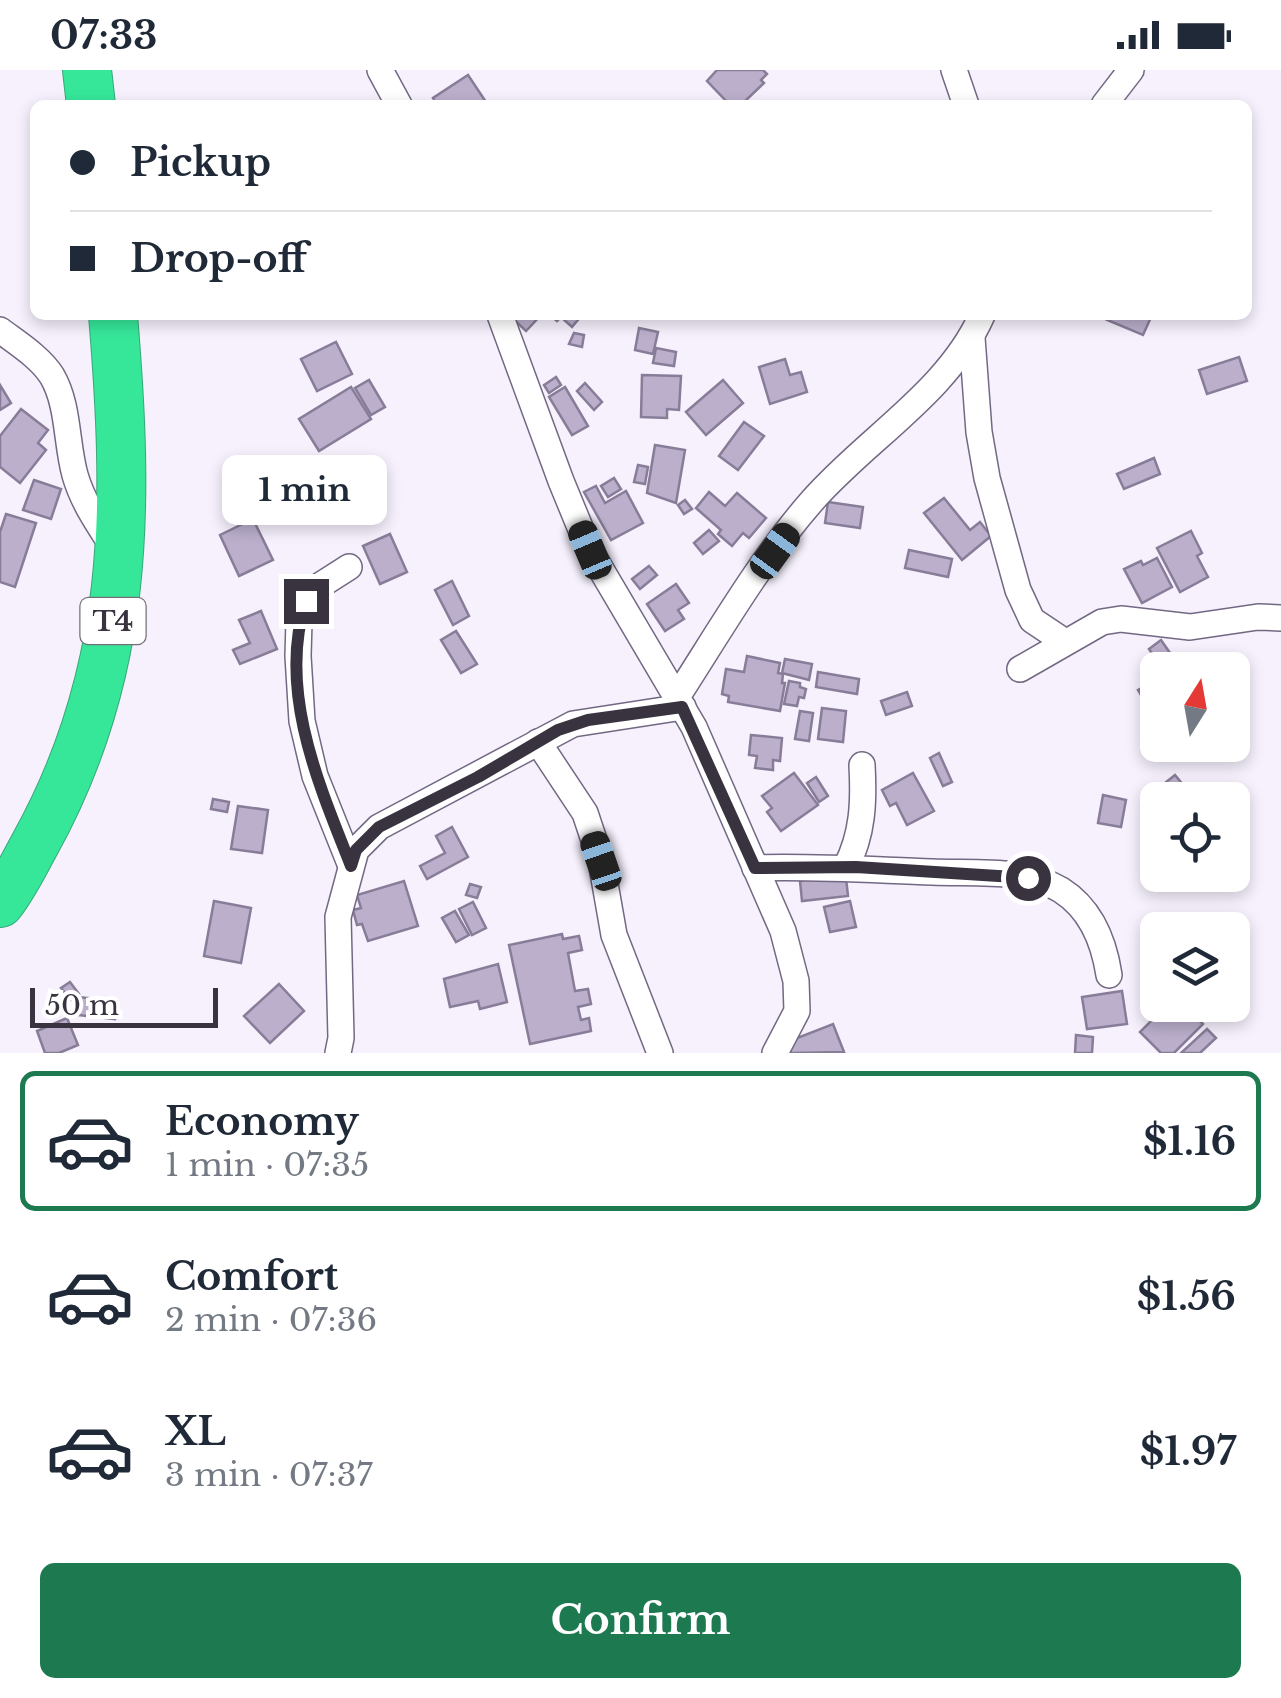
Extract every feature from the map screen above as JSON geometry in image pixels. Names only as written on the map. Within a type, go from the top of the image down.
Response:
[{"type":"highway","points":[[88,70],[91,100]]},
{"type":"highway","name":"T4","points":[[0,904],[60,798],[88,728],[112,628],[120,558],[120,408],[113,320]]},
{"type":"street","points":[[380,70],[395,100]]},
{"type":"street","points":[[954,70],[964,100]]},
{"type":"street","points":[[1108,100],[1130,70]]},
{"type":"street","points":[[502,320],[560,481],[590,550],[680,702],[783,932],[796,981],[797,1010],[775,1053]]},
{"type":"street","points":[[338,1053],[342,1038],[338,917],[356,850],[379,827],[573,724],[680,702],[740,600],[811,502],[938,379],[977,326]]},
{"type":"street","points":[[977,326],[979,432],[987,478],[1018,590],[1032,620],[1065,642]]},
{"type":"street","points":[[0,330],[52,376],[61,399],[83,501],[120,558]]},
{"type":"street","points":[[349,567],[313,590],[306,601],[298,656],[302,721],[315,776],[351,866]]},
{"type":"street","points":[[1020,670],[1102,622],[1121,618],[1190,627],[1258,617],[1281,618]]},
{"type":"street","points":[[538,742],[584,814],[601,861],[614,935],[660,1053]]},
{"type":"street","points":[[846,867],[855,849],[862,816],[862,766]]},
{"type":"street","points":[[755,868],[846,867],[1028,878],[1059,889],[1082,906],[1104,945],[1108,975]]},
{"type":"building","points":[[717,70],[763,70],[767,74],[761,80],[764,83],[746,100],[725,100],[707,81]]},
{"type":"building","points":[[468,75],[485,100],[434,100]]},
{"type":"building","points":[[514,320],[536,320],[526,331]]},
{"type":"building","points":[[1107,320],[1150,320],[1143,335]]},
{"type":"building","points":[[639,328],[658,332],[653,354],[635,350]]},
{"type":"building","points":[[574,333],[584,335],[582,347],[569,344]]},
{"type":"building","points":[[336,342],[352,374],[317,391],[301,359]]},
{"type":"building","points":[[656,348],[676,352],[674,366],[653,363]]},
{"type":"building","points":[[1239,357],[1247,381],[1207,394],[1199,370]]},
{"type":"building","points":[[785,359],[790,375],[801,372],[807,392],[770,404],[759,367]]},
{"type":"building","points":[[642,375],[681,376],[679,410],[667,409],[667,418],[641,417]]},
{"type":"building","points":[[556,377],[561,385],[549,393],[544,385]]},
{"type":"building","points":[[369,380],[385,407],[371,415],[355,388]]},
{"type":"building","points":[[723,380],[743,403],[706,435],[686,412]]},
{"type":"building","points":[[585,383],[602,402],[594,410],[577,391]]},
{"type":"building","points":[[0,385],[11,403],[0,410]]},
{"type":"building","points":[[351,387],[371,419],[319,451],[299,419]]},
{"type":"building","points":[[565,387],[588,426],[572,435],[549,397]]},
{"type":"building","points":[[21,409],[48,430],[38,443],[46,450],[20,483],[0,467],[0,436]]},
{"type":"building","points":[[744,422],[764,436],[738,470],[719,456]]},
{"type":"building","points":[[655,445],[685,450],[676,503],[647,493]]},
{"type":"building","points":[[1154,458],[1160,474],[1124,489],[1117,474]]},
{"type":"building","points":[[638,465],[648,467],[645,484],[634,482]]},
{"type":"building","points":[[614,478],[621,489],[608,497],[601,486]]},
{"type":"building","points":[[34,480],[61,489],[51,519],[23,510]]},
{"type":"building","points":[[596,486],[605,503],[626,491],[643,523],[611,540],[584,492]]},
{"type":"building","points":[[709,492],[725,506],[737,493],[766,518],[749,538],[743,533],[732,546],[718,534],[721,530],[696,508]]},
{"type":"building","points":[[944,498],[970,530],[980,522],[991,536],[962,560],[924,513]]},
{"type":"building","points":[[685,500],[692,509],[684,514],[678,505]]},
{"type":"building","points":[[828,502],[863,507],[860,528],[825,523]]},
{"type":"building","points":[[6,514],[36,523],[15,587],[0,582],[0,532]]},
{"type":"building","points":[[253,519],[273,560],[239,576],[220,535]]},
{"type":"building","points":[[709,530],[719,541],[703,554],[694,543]]},
{"type":"building","points":[[1191,531],[1202,553],[1197,556],[1208,577],[1180,592],[1157,548]]},
{"type":"building","points":[[390,534],[407,572],[380,584],[363,546]]},
{"type":"building","points":[[909,550],[952,559],[948,577],[905,568]]},
{"type":"building","points":[[1157,558],[1172,587],[1142,603],[1124,569]]},
{"type":"building","points":[[649,566],[657,575],[640,589],[632,579]]},
{"type":"building","points":[[452,581],[469,616],[453,625],[435,590]]},
{"type":"building","points":[[676,584],[689,603],[678,610],[684,619],[665,631],[647,604]]},
{"type":"building","points":[[261,611],[277,649],[240,664],[233,650],[250,643],[239,620]]},
{"type":"building","points":[[456,631],[477,664],[461,673],[441,640]]},
{"type":"building","points":[[1161,640],[1169,652],[1151,652],[1149,649]]},
{"type":"building","points":[[747,656],[780,663],[778,673],[783,674],[785,683],[780,711],[728,702],[729,696],[722,694],[726,669],[744,672]]},
{"type":"building","points":[[785,659],[812,664],[809,680],[782,673]]},
{"type":"building","points":[[818,672],[859,679],[857,694],[816,687]]},
{"type":"building","points":[[789,681],[806,689],[797,706],[784,704]]},
{"type":"building","points":[[907,692],[912,706],[886,715],[881,701]]},
{"type":"building","points":[[822,708],[846,711],[843,742],[818,739]]},
{"type":"building","points":[[800,711],[813,713],[809,741],[795,739]]},
{"type":"building","points":[[751,735],[782,738],[780,761],[773,760],[773,770],[755,768],[757,756],[749,755]]},
{"type":"building","points":[[939,753],[952,782],[943,786],[930,758]]},
{"type":"building","points":[[794,773],[818,805],[781,831],[767,812],[772,808],[762,796]]},
{"type":"building","points":[[913,773],[934,811],[907,825],[896,803],[890,806],[882,790]]},
{"type":"building","points":[[816,777],[828,796],[819,802],[807,783]]},
{"type":"building","points":[[1103,795],[1126,800],[1121,827],[1098,823]]},
{"type":"building","points":[[213,799],[229,802],[227,812],[211,809]]},
{"type":"building","points":[[238,806],[268,810],[262,853],[231,849]]},
{"type":"building","points":[[452,827],[468,857],[427,879],[420,866],[445,853],[436,836]]},
{"type":"building","points":[[845,869],[848,896],[802,901],[800,881]]},
{"type":"building","points":[[404,881],[418,926],[368,941],[353,910],[361,908],[357,895]]},
{"type":"building","points":[[470,884],[481,887],[477,898],[466,895]]},
{"type":"building","points":[[214,901],[251,908],[241,963],[204,956]]},
{"type":"building","points":[[850,901],[856,927],[830,932],[824,907]]},
{"type":"building","points":[[473,902],[486,928],[472,935],[459,909]]},
{"type":"building","points":[[455,911],[469,935],[456,942],[442,918]]},
{"type":"building","points":[[562,934],[563,939],[579,936],[582,950],[568,953],[575,991],[588,989],[591,1004],[578,1007],[581,1020],[589,1018],[591,1031],[530,1044],[509,945]]},
{"type":"building","points":[[498,964],[507,1002],[480,1009],[478,1001],[450,1007],[444,979]]},
{"type":"building","points":[[70,982],[79,994],[71,1000],[61,988]]},
{"type":"building","points":[[279,984],[304,1011],[270,1043],[244,1016]]},
{"type":"building","points":[[1122,991],[1127,1024],[1087,1029],[1082,997]]},
{"type":"building","points":[[78,997],[116,1001],[115,1019],[77,1015]]},
{"type":"building","points":[[67,1018],[78,1045],[59,1053],[45,1053],[37,1031]]},
{"type":"building","points":[[1150,1022],[1203,1024],[1174,1053],[1161,1053],[1140,1032]]},
{"type":"building","points":[[833,1024],[844,1052],[791,1053],[787,1042]]},
{"type":"building","points":[[1207,1029],[1216,1038],[1200,1053],[1181,1053]]},
{"type":"building","points":[[1076,1035],[1093,1037],[1092,1053],[1075,1053]]},
{"type":"route","points":[[306,601],[298,656],[302,721],[315,776],[351,866],[356,850],[379,827],[478,777],[558,730],[588,720],[682,707],[755,868],[856,867],[1028,878]]}]
